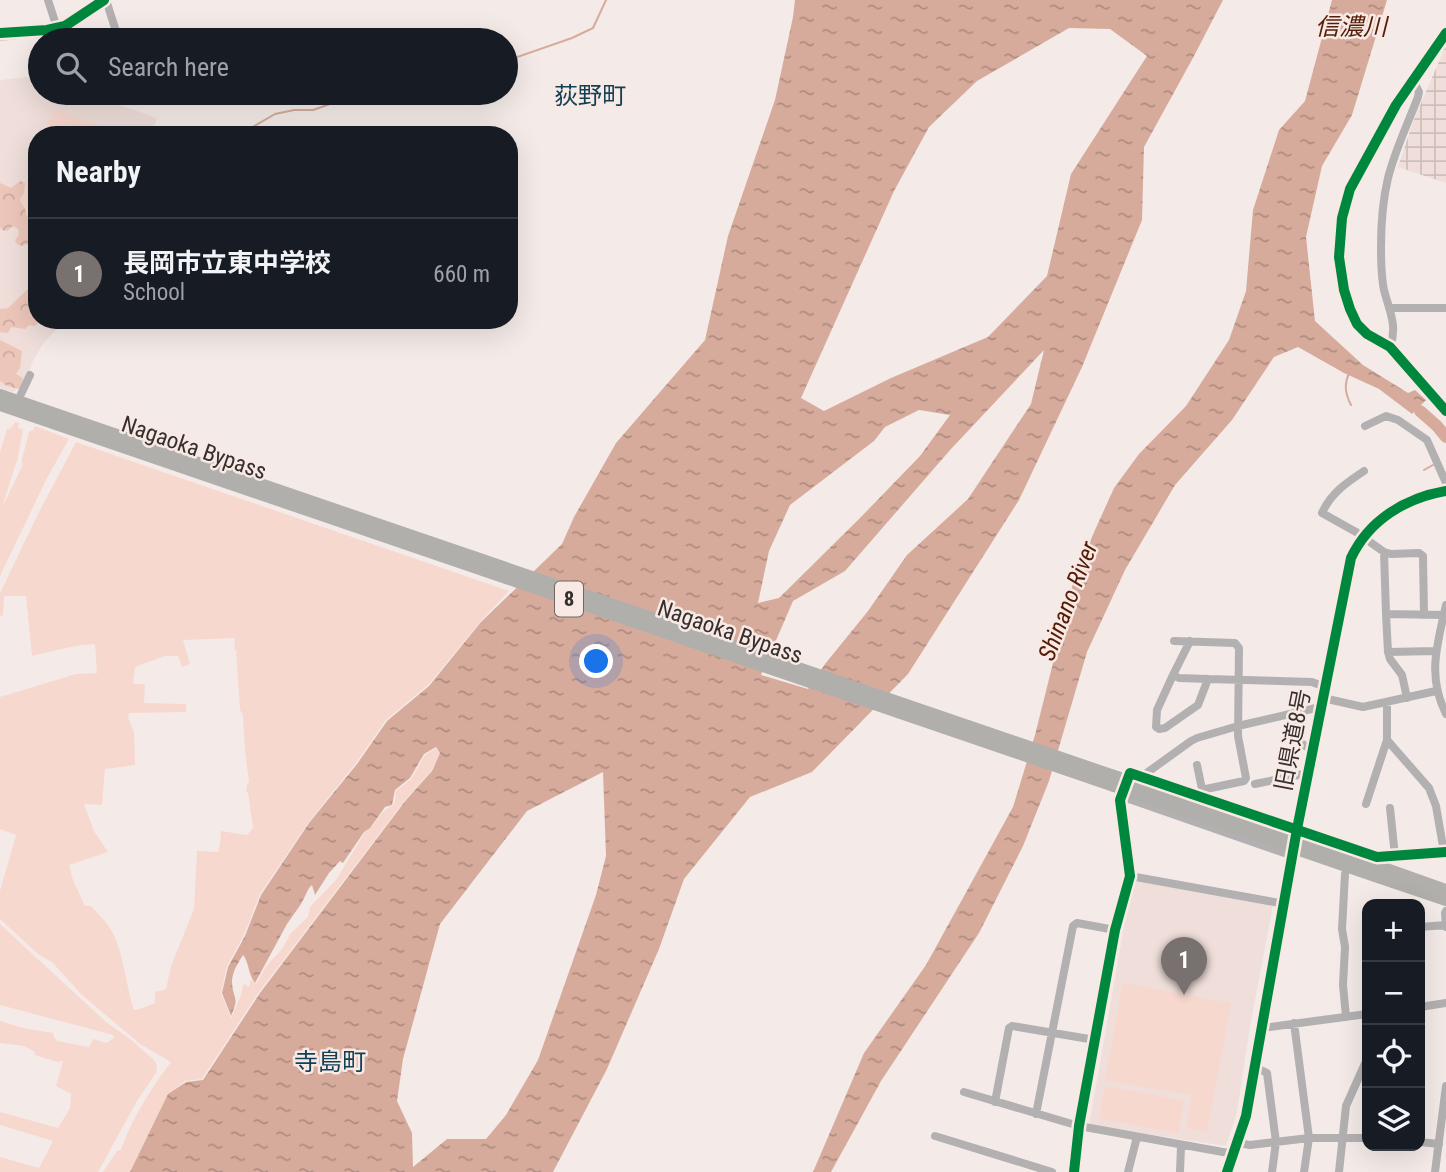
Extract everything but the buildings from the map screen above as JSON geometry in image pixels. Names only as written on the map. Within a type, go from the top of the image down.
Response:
[{"type":"highway","name":"Nagaoka Bypass","points":[[0,395],[46,415],[1115,782],[1377,871],[1446,890]]},
{"type":"highway","name":"Nagaoka Bypass","points":[[0,405],[46,415]]},
{"type":"highway","name":"Nagaoka Bypass","points":[[1377,871],[1446,900]]},
{"type":"street","points":[[48,0],[57,28],[65,26],[105,0],[115,28]]},
{"type":"street","points":[[0,33],[28,31]]},
{"type":"street","points":[[1446,33],[1386,123],[1350,189],[1339,235],[1341,279],[1350,309],[1361,329],[1390,348],[1446,411]]},
{"type":"street","points":[[1390,348],[1394,337],[1393,317],[1382,281],[1382,222],[1387,180],[1418,97],[1419,92],[1414,82]]},
{"type":"street","points":[[1391,308],[1446,308]]},
{"type":"street","points":[[22,394],[30,374]]},
{"type":"street","points":[[1365,426],[1379,418],[1392,416],[1427,440],[1446,483]]},
{"type":"street","points":[[1364,471],[1342,486],[1329,499],[1322,513],[1384,552],[1419,553],[1423,556],[1424,615]]},
{"type":"street","name":"旧県道8号","points":[[1227,1172],[1246,1116],[1297,829],[1351,558],[1363,537],[1382,519],[1406,503],[1446,491]]},
{"type":"street","points":[[1384,552],[1388,652],[1402,676],[1407,698]]},
{"type":"street","points":[[1387,614],[1424,615],[1445,610],[1436,651],[1434,677],[1436,691],[1446,714]]},
{"type":"street","points":[[1174,641],[1235,643],[1239,648],[1238,736],[1246,778],[1244,781],[1202,789],[1196,765]]},
{"type":"street","points":[[1190,641],[1157,710],[1156,727],[1165,728],[1198,705],[1208,679]]},
{"type":"street","points":[[1388,652],[1436,651]]},
{"type":"street","points":[[1172,675],[1179,678],[1312,682],[1325,687]]},
{"type":"street","points":[[1141,777],[1191,741],[1238,726],[1294,714],[1322,703],[1363,707],[1436,691]]},
{"type":"street","points":[[1366,804],[1387,740],[1387,702]]},
{"type":"street","points":[[1294,714],[1299,742],[1312,750]]},
{"type":"street","points":[[1074,1172],[1079,1126],[1115,929],[1130,876],[1120,800],[1130,773],[1377,857],[1445,852],[1436,806],[1429,788],[1387,740]]},
{"type":"street","points":[[1255,784],[1308,773]]},
{"type":"street","points":[[1120,800],[1129,799],[1293,856]]},
{"type":"street","points":[[1390,808],[1395,856]]},
{"type":"street","points":[[1345,874],[1342,929],[1345,947],[1343,985],[1346,1017]]},
{"type":"street","points":[[1130,876],[1285,904]]},
{"type":"street","points":[[1425,927],[1446,926],[1446,911]]},
{"type":"street","points":[[1036,1114],[1073,926],[1077,923],[1115,929]]},
{"type":"street","points":[[1425,1006],[1446,1003]]},
{"type":"street","points":[[1262,1028],[1362,1015]]},
{"type":"street","points":[[1294,1023],[1309,1138],[1304,1172]]},
{"type":"street","points":[[995,1102],[1009,1028],[1012,1026],[1095,1040]]},
{"type":"street","points":[[1255,1067],[1267,1073],[1276,1142],[1272,1172]]},
{"type":"street","points":[[1339,1172],[1346,1106],[1362,1070]]},
{"type":"street","points":[[1436,1172],[1446,1086]]},
{"type":"street","points":[[964,1092],[1079,1126],[1234,1154]]},
{"type":"street","points":[[935,1136],[1052,1172]]},
{"type":"street","points":[[1128,1172],[1137,1137]]},
{"type":"street","points":[[1238,1143],[1250,1146],[1309,1138],[1362,1139]]},
{"type":"street","points":[[1425,1143],[1439,1144]]},
{"type":"street","points":[[1180,1172],[1181,1146]]},
{"type":"street","points":[[1018,1172],[1020,1162]]},
{"type":"shaded area","points":[[1446,45],[1446,183],[1398,167],[1413,122]]},
{"type":"shaded area","points":[[28,77],[28,105],[120,105],[157,118],[154,126],[28,126],[28,329],[57,329],[44,342],[24,383],[13,392],[0,388],[0,80]]},
{"type":"shaded area","points":[[54,109],[101,126],[47,126]]},
{"type":"shaded area","points":[[28,176],[28,217],[19,211]]},
{"type":"shaded area","points":[[15,422],[19,423],[18,428],[23,430],[17,462],[2,508],[23,464],[21,463],[29,432],[35,426],[69,439],[47,478],[0,576],[0,452],[7,429]]},
{"type":"shaded area","points":[[76,442],[509,591],[429,684],[386,720],[308,823],[260,894],[244,935],[227,966],[221,993],[231,1018],[243,985],[249,987],[251,979],[256,984],[291,933],[308,917],[310,907],[336,880],[365,832],[392,806],[396,791],[411,779],[425,755],[436,748],[440,753],[431,771],[405,800],[259,992],[202,1079],[185,1081],[168,1094],[130,1172],[103,1172],[117,1151],[121,1150],[143,1104],[171,1062],[140,1044],[82,995],[52,962],[39,955],[0,919],[0,891],[16,835],[0,829],[0,697],[76,674],[97,673],[95,644],[32,656],[26,596],[4,596],[3,615],[0,616],[0,593]],"holes":[[[235,638],[249,782],[246,791],[253,828],[247,835],[221,831],[218,852],[197,851],[194,909],[171,966],[166,989],[155,992],[155,1003],[134,1010],[115,938],[93,908],[85,906],[69,865],[108,852],[94,831],[84,804],[102,805],[105,769],[135,765],[134,732],[129,713],[186,712],[186,704],[144,703],[145,684],[133,684],[135,667],[165,656],[178,656],[182,667],[190,664],[183,640]]]},
{"type":"shaded area","points":[[1132,881],[1273,905],[1236,1116],[1226,1146],[1089,1125]]},
{"type":"shaded area","points":[[0,924],[106,1022],[155,1061],[157,1066],[156,1073],[137,1101],[98,1172],[0,1172],[0,1157],[39,1168],[53,1141],[0,1125],[0,1112],[58,1128],[70,1108],[71,1094],[56,1086],[63,1061],[57,1062],[35,1055],[35,1052],[24,1046],[0,1043],[0,1021],[53,1033],[57,1041],[89,1047],[93,1039],[106,1043],[114,1038],[113,1035],[0,1005]]},
{"type":"shaded area","points":[[1123,983],[1231,1003],[1207,1132],[1186,1128],[1192,1095],[1105,1080]]},
{"type":"shaded area","points":[[1105,1086],[1184,1101],[1178,1133],[1099,1118]]},
{"type":"green space","points":[[20,181],[25,183],[20,199],[28,217],[28,244],[22,246],[15,240],[19,235],[18,229],[13,226],[7,231],[0,227],[0,183],[11,188]]},
{"type":"green space","points":[[28,289],[28,326],[25,329],[11,327],[8,333],[0,332],[0,309],[8,308]]},
{"type":"green space","points":[[0,340],[22,351],[20,368],[16,374],[23,378],[18,389],[0,381]]},
{"type":"water","points":[[795,0],[1223,0],[1144,147],[1142,220],[1082,367],[1019,500],[908,674],[812,772],[750,797],[684,879],[659,949],[607,1069],[553,1172],[130,1172],[168,1094],[186,1082],[203,1080],[260,993],[406,800],[432,771],[440,753],[436,747],[424,754],[410,778],[395,790],[392,805],[385,807],[343,863],[340,861],[329,873],[315,895],[312,885],[309,888],[255,983],[243,955],[232,978],[236,1001],[231,1016],[222,993],[228,967],[245,936],[261,895],[309,823],[357,764],[387,721],[429,686],[481,622],[562,544],[574,517],[616,443],[705,340],[728,236],[775,100]],"holes":[[[1069,28],[1110,29],[1147,56],[1071,174],[1047,276],[988,337],[891,378],[824,411],[801,398],[894,191],[929,127],[977,81]],[[1044,350],[1031,404],[968,499],[907,555],[808,689],[761,675],[793,601],[845,571],[951,449]],[[919,410],[950,415],[920,456],[779,598],[758,603],[769,551],[790,505],[874,441],[885,427]],[[603,772],[606,856],[596,895],[538,1060],[506,1115],[486,1139],[447,1139],[413,1167],[412,1133],[397,1101],[403,1059],[440,924],[527,811]]]},
{"type":"water","name":"信濃川","points":[[1332,0],[1387,0],[1352,115],[1322,166],[1306,237],[1315,321],[1363,365],[1408,393],[1415,390],[1426,400],[1412,414],[1379,389],[1298,347],[1274,357],[1232,420],[1175,485],[1125,570],[1087,652],[1049,781],[1023,846],[979,933],[881,1081],[831,1172],[813,1172],[864,1053],[926,965],[1013,807],[1035,735],[1074,579],[1114,488],[1139,454],[1186,406],[1229,340],[1246,291],[1253,210],[1279,130],[1305,101]]},
{"type":"waterway","points":[[518,57],[593,28],[606,0]]},
{"type":"waterway","points":[[71,28],[106,5]]},
{"type":"waterway","points":[[0,40],[28,37]]},
{"type":"waterway","points":[[254,126],[275,114],[313,110],[327,105]]},
{"type":"waterway","points":[[1349,373],[1346,389],[1351,405]]},
{"type":"waterway","points":[[1420,411],[1446,437]]},
{"type":"waterway","points":[[1424,470],[1433,465]]},
{"type":"cycle path","points":[[56,28],[65,26],[104,0]]},
{"type":"cycle path","points":[[0,33],[28,31]]},
{"type":"cycle path","points":[[1446,33],[1396,105],[1350,189],[1342,218],[1339,257],[1344,290],[1357,324],[1367,334],[1390,347],[1446,411]]},
{"type":"cycle path","points":[[1227,1172],[1246,1116],[1297,829],[1351,558],[1368,532],[1390,513],[1416,499],[1446,491]]},
{"type":"cycle path","points":[[1074,1172],[1079,1126],[1115,930],[1130,876],[1120,800],[1130,773],[1377,857],[1446,852]]},
{"type":"place","name":"長岡市立東中学校","points":[[1184,995]]},
{"type":"district","name":"荻野町","points":[[590,96]]},
{"type":"district","name":"寺島町","points":[[330,1062]]},
{"type":"water label","name":"Shinano River","points":[[1068,601]]}]
